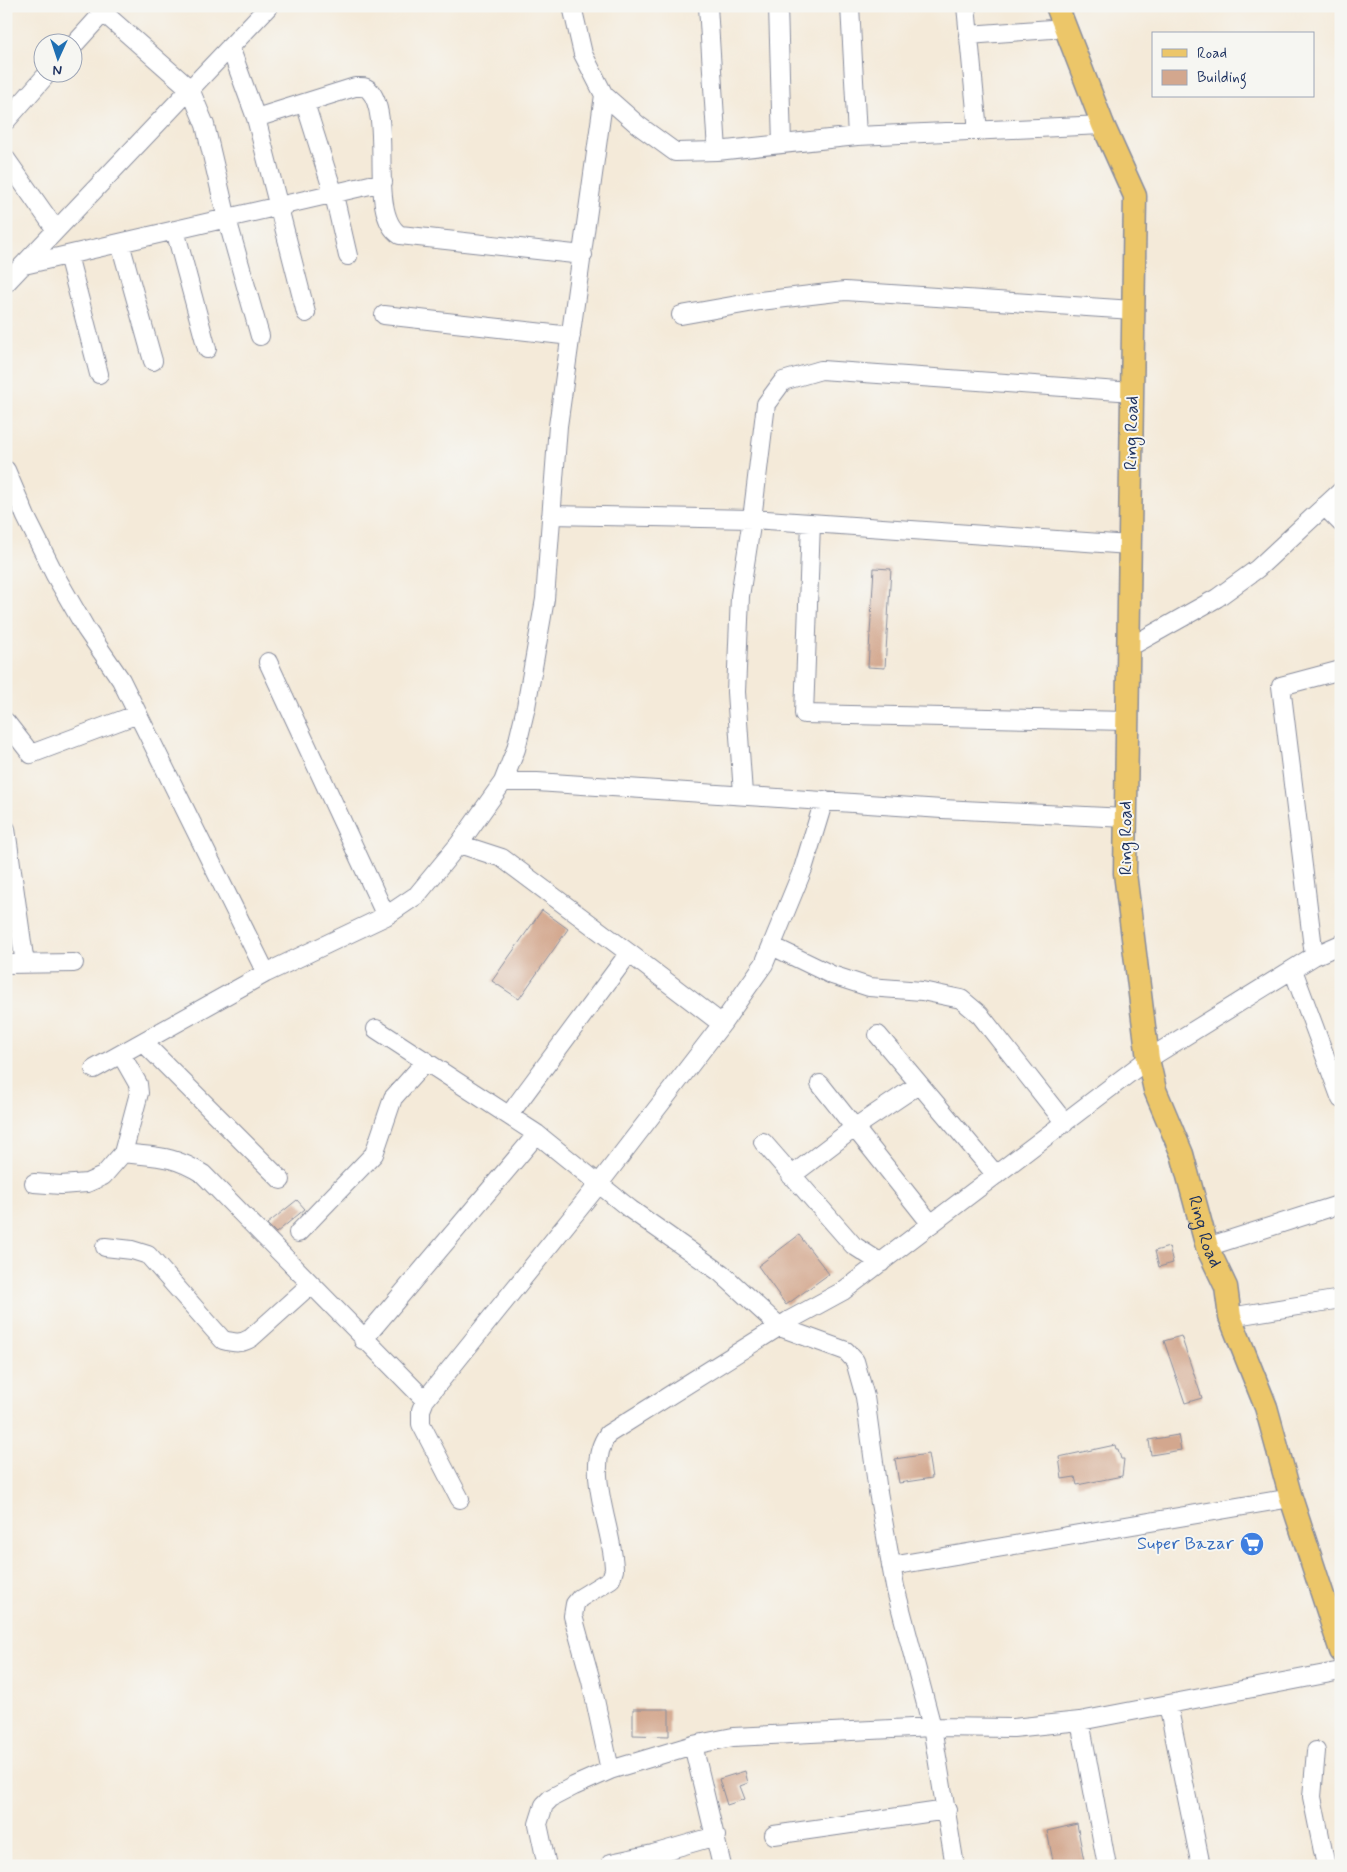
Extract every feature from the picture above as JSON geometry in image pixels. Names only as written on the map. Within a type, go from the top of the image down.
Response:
[{"type":"main road","name":"Ring Road","points":[[1057,6],[1103,125],[1135,196],[1125,873],[1148,1060],[1155,1090],[1182,1154],[1207,1246],[1226,1287],[1230,1316],[1266,1407],[1291,1498],[1341,1651]]},
{"type":"street","points":[[6,283],[269,6]]},
{"type":"street","points":[[572,6],[583,54],[604,95],[638,125],[676,152],[717,151],[857,136],[1103,125]]},
{"type":"street","points":[[708,6],[717,151]]},
{"type":"street","points":[[778,6],[782,144]]},
{"type":"street","points":[[850,6],[857,136]]},
{"type":"street","points":[[966,6],[978,131]]},
{"type":"street","points":[[82,34],[103,8],[190,89],[205,126],[227,219],[260,336]]},
{"type":"street","points":[[968,35],[1065,28]]},
{"type":"street","points":[[230,47],[256,118],[306,313]]},
{"type":"street","points":[[6,121],[41,82]]},
{"type":"street","points":[[256,118],[355,87],[369,90],[378,109],[386,218],[400,235],[583,254]]},
{"type":"street","points":[[94,1069],[266,972],[386,916],[417,895],[458,844],[503,782],[516,749],[526,707],[546,599],[558,426],[604,95]]},
{"type":"street","points":[[306,103],[334,195],[348,256]]},
{"type":"street","points":[[6,160],[56,230]]},
{"type":"street","points":[[24,265],[334,195],[383,182]]},
{"type":"street","points":[[175,230],[207,349]]},
{"type":"street","points":[[120,244],[152,361]]},
{"type":"street","points":[[68,255],[99,374]]},
{"type":"street","points":[[681,315],[760,301],[845,291],[1134,310]]},
{"type":"street","points":[[384,315],[571,336]]},
{"type":"street","points":[[743,794],[736,692],[740,596],[752,519],[766,404],[783,381],[821,370],[1133,392]]},
{"type":"street","points":[[6,470],[54,575],[86,629],[121,680],[266,972]]},
{"type":"street","points":[[1128,648],[1217,598],[1257,569],[1341,491]]},
{"type":"street","points":[[1324,506],[1341,523]]},
{"type":"street","points":[[551,515],[752,519],[1130,545]]},
{"type":"street","points":[[811,523],[804,714],[1128,721]]},
{"type":"street","points":[[268,662],[386,916]]},
{"type":"street","points":[[1314,956],[1281,686],[1341,670]]},
{"type":"street","points":[[6,722],[31,754],[138,714]]},
{"type":"street","points":[[503,782],[538,782],[743,794],[942,809],[1126,818]]},
{"type":"street","points":[[460,1499],[421,1424],[421,1410],[425,1400],[598,1185],[722,1024],[764,964],[803,869],[824,800]]},
{"type":"street","points":[[6,829],[25,964]]},
{"type":"street","points":[[458,844],[502,858],[722,1024]]},
{"type":"street","points":[[610,1770],[592,1681],[573,1616],[575,1604],[580,1598],[611,1579],[614,1570],[598,1474],[599,1456],[608,1434],[780,1327],[843,1291],[1148,1060],[1314,956],[1341,944]]},
{"type":"street","points":[[772,946],[832,975],[869,987],[922,991],[961,999],[980,1015],[1065,1123]]},
{"type":"street","points":[[509,1115],[629,953]]},
{"type":"street","points":[[6,964],[74,963]]},
{"type":"street","points":[[1293,970],[1341,1099]]},
{"type":"street","points":[[376,1029],[537,1134],[598,1185],[720,1273],[780,1327],[846,1351],[855,1360],[865,1397],[878,1492],[891,1566],[932,1727],[955,1866]]},
{"type":"street","points":[[878,1035],[918,1086],[996,1175]]},
{"type":"street","points":[[143,1042],[280,1180]]},
{"type":"street","points":[[34,1183],[61,1185],[87,1183],[103,1176],[123,1153],[139,1093],[138,1084],[121,1054]]},
{"type":"street","points":[[298,1234],[374,1154],[394,1098],[426,1061]]},
{"type":"street","points":[[820,1084],[931,1224]]},
{"type":"street","points":[[791,1176],[854,1128],[918,1086]]},
{"type":"street","points":[[363,1340],[537,1134]]},
{"type":"street","points":[[763,1142],[852,1245],[881,1263]]},
{"type":"street","points":[[123,1153],[171,1158],[183,1162],[202,1174],[363,1340],[425,1400]]},
{"type":"street","points":[[1207,1246],[1341,1204]]},
{"type":"street","points":[[105,1247],[132,1250],[148,1255],[223,1340],[242,1344],[310,1285]]},
{"type":"street","points":[[1230,1316],[1341,1299]]},
{"type":"street","points":[[891,1566],[1291,1498]]},
{"type":"street","points":[[547,1866],[538,1824],[544,1805],[558,1793],[610,1770],[693,1745],[733,1738],[932,1727],[1013,1728],[1080,1721],[1341,1671]]},
{"type":"street","points":[[1168,1705],[1201,1866]]},
{"type":"street","points":[[1080,1721],[1107,1866]]},
{"type":"street","points":[[693,1745],[722,1866]]},
{"type":"street","points":[[1316,1751],[1312,1797],[1326,1866]]},
{"type":"street","points":[[774,1835],[947,1810]]},
{"type":"street","points":[[610,1863],[653,1854],[716,1836]]},
{"type":"building","points":[[874,568],[891,569],[885,668],[868,667]]},
{"type":"building","points":[[542,910],[568,929],[519,999],[492,981]]},
{"type":"building","points":[[297,1200],[305,1209],[276,1233],[267,1224]]},
{"type":"building","points":[[799,1235],[829,1274],[786,1305],[758,1266]]},
{"type":"building","points":[[1169,1247],[1173,1263],[1159,1267],[1155,1251]]},
{"type":"building","points":[[1181,1336],[1202,1398],[1185,1403],[1164,1341]]},
{"type":"building","points":[[1178,1435],[1181,1450],[1151,1455],[1149,1440]]},
{"type":"building","points":[[1115,1445],[1121,1459],[1124,1459],[1122,1476],[1077,1485],[1075,1477],[1062,1479],[1059,1457]]},
{"type":"building","points":[[928,1454],[932,1478],[899,1483],[895,1459]]},
{"type":"building","points":[[633,1709],[669,1709],[669,1736],[633,1735]]},
{"type":"building","points":[[745,1771],[748,1783],[740,1786],[745,1799],[727,1805],[719,1779]]},
{"type":"building","points":[[1077,1824],[1085,1866],[1054,1866],[1047,1831]]},
{"type":"place","name":"Super Bazar","points":[[1252,1544]]}]
